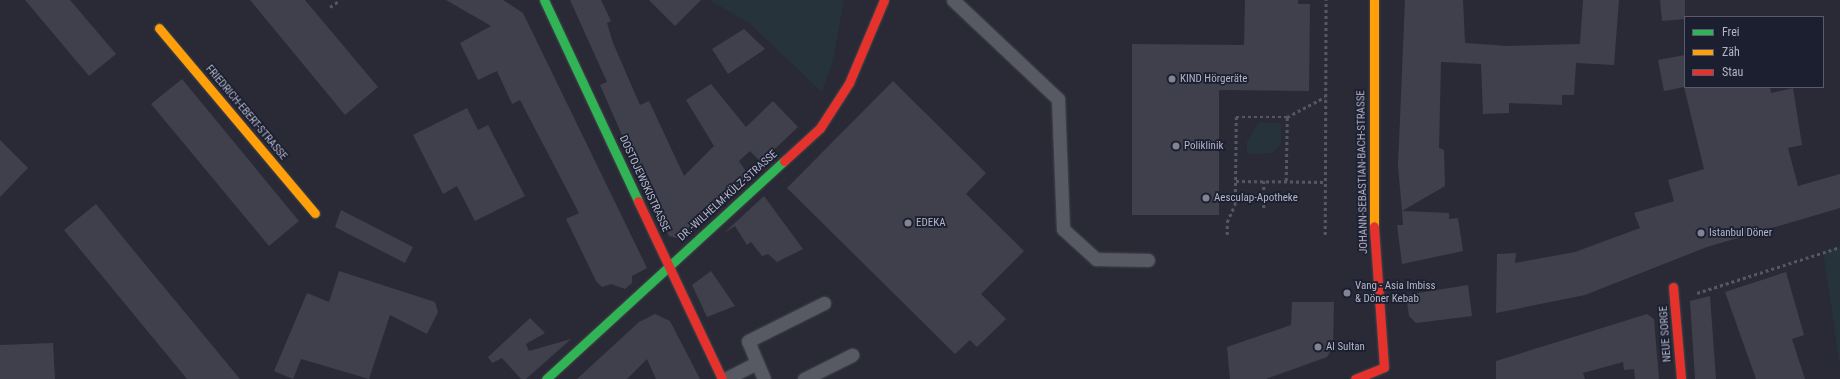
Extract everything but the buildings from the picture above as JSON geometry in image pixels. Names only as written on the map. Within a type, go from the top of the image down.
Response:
[{"type":"street","name":"DOSTOJEWSKISTRASSE","points":[[544,0],[723,379]]},
{"type":"street","name":"DR.-WILHELM-KÜLZ-STRASSE","points":[[546,379],[820,128],[849,84],[884,0]]},
{"type":"street","name":"JOHANN-SEBASTIAN-BACH-STRASSE","points":[[1355,379],[1384,367],[1384,330],[1374,234],[1374,0]]},
{"type":"street","name":"FRIEDRICH-EBERT-STRASSE","points":[[159,28],[315,213]]},
{"type":"street","name":"NEUE SORGE","points":[[1673,287],[1681,379]]},
{"type":"lane","points":[[952,0],[1058,98],[1063,229],[1096,259],[1148,260]]},
{"type":"lane","points":[[764,379],[748,341],[824,303]]},
{"type":"lane","points":[[804,379],[852,355]]},
{"type":"lane","points":[[723,379],[756,363]]},
{"type":"path","points":[[330,7],[340,0]]},
{"type":"path","points":[[1325,235],[1326,0]]},
{"type":"path","points":[[1226,235],[1227,222],[1235,204],[1236,117],[1287,117],[1325,97]]},
{"type":"path","points":[[1286,181],[1287,117]]},
{"type":"path","points":[[1236,181],[1325,182]]},
{"type":"path","points":[[1264,181],[1264,210]]},
{"type":"path","points":[[1675,300],[1840,247]]},
{"type":"shaded area","points":[[710,0],[844,0],[832,64],[822,92],[750,24]]},
{"type":"shaded area","points":[[1258,123],[1281,123],[1281,144],[1273,153],[1247,154],[1247,141]]},
{"type":"shaded area","points":[[1840,247],[1840,365],[1823,251]]},
{"type":"traffic: fast","points":[[544,0],[638,201]]},
{"type":"traffic: fast","points":[[546,379],[784,161]]},
{"type":"traffic: slow","points":[[1374,0],[1374,226]]},
{"type":"traffic: slow","points":[[159,28],[315,213]]},
{"type":"traffic: jam","points":[[784,161],[820,128],[849,83],[884,0]]},
{"type":"traffic: jam","points":[[638,201],[722,379]]},
{"type":"traffic: jam","points":[[1355,379],[1384,367],[1374,226]]},
{"type":"traffic: jam","points":[[1673,287],[1681,379]]},
{"type":"place","name":"KIND Hörgeräte","points":[[1172,79]]},
{"type":"place","name":"Poliklinik","points":[[1176,146]]},
{"type":"place","name":"Aesculap-Apotheke","points":[[1206,198]]},
{"type":"place","name":"EDEKA","points":[[908,223]]},
{"type":"place","name":"Istanbul Döner","points":[[1701,233]]},
{"type":"place","name":"Vang - Asia Imbiss & Döner Kebab","points":[[1347,293]]},
{"type":"place","name":"Al Sultan","points":[[1318,347]]}]
